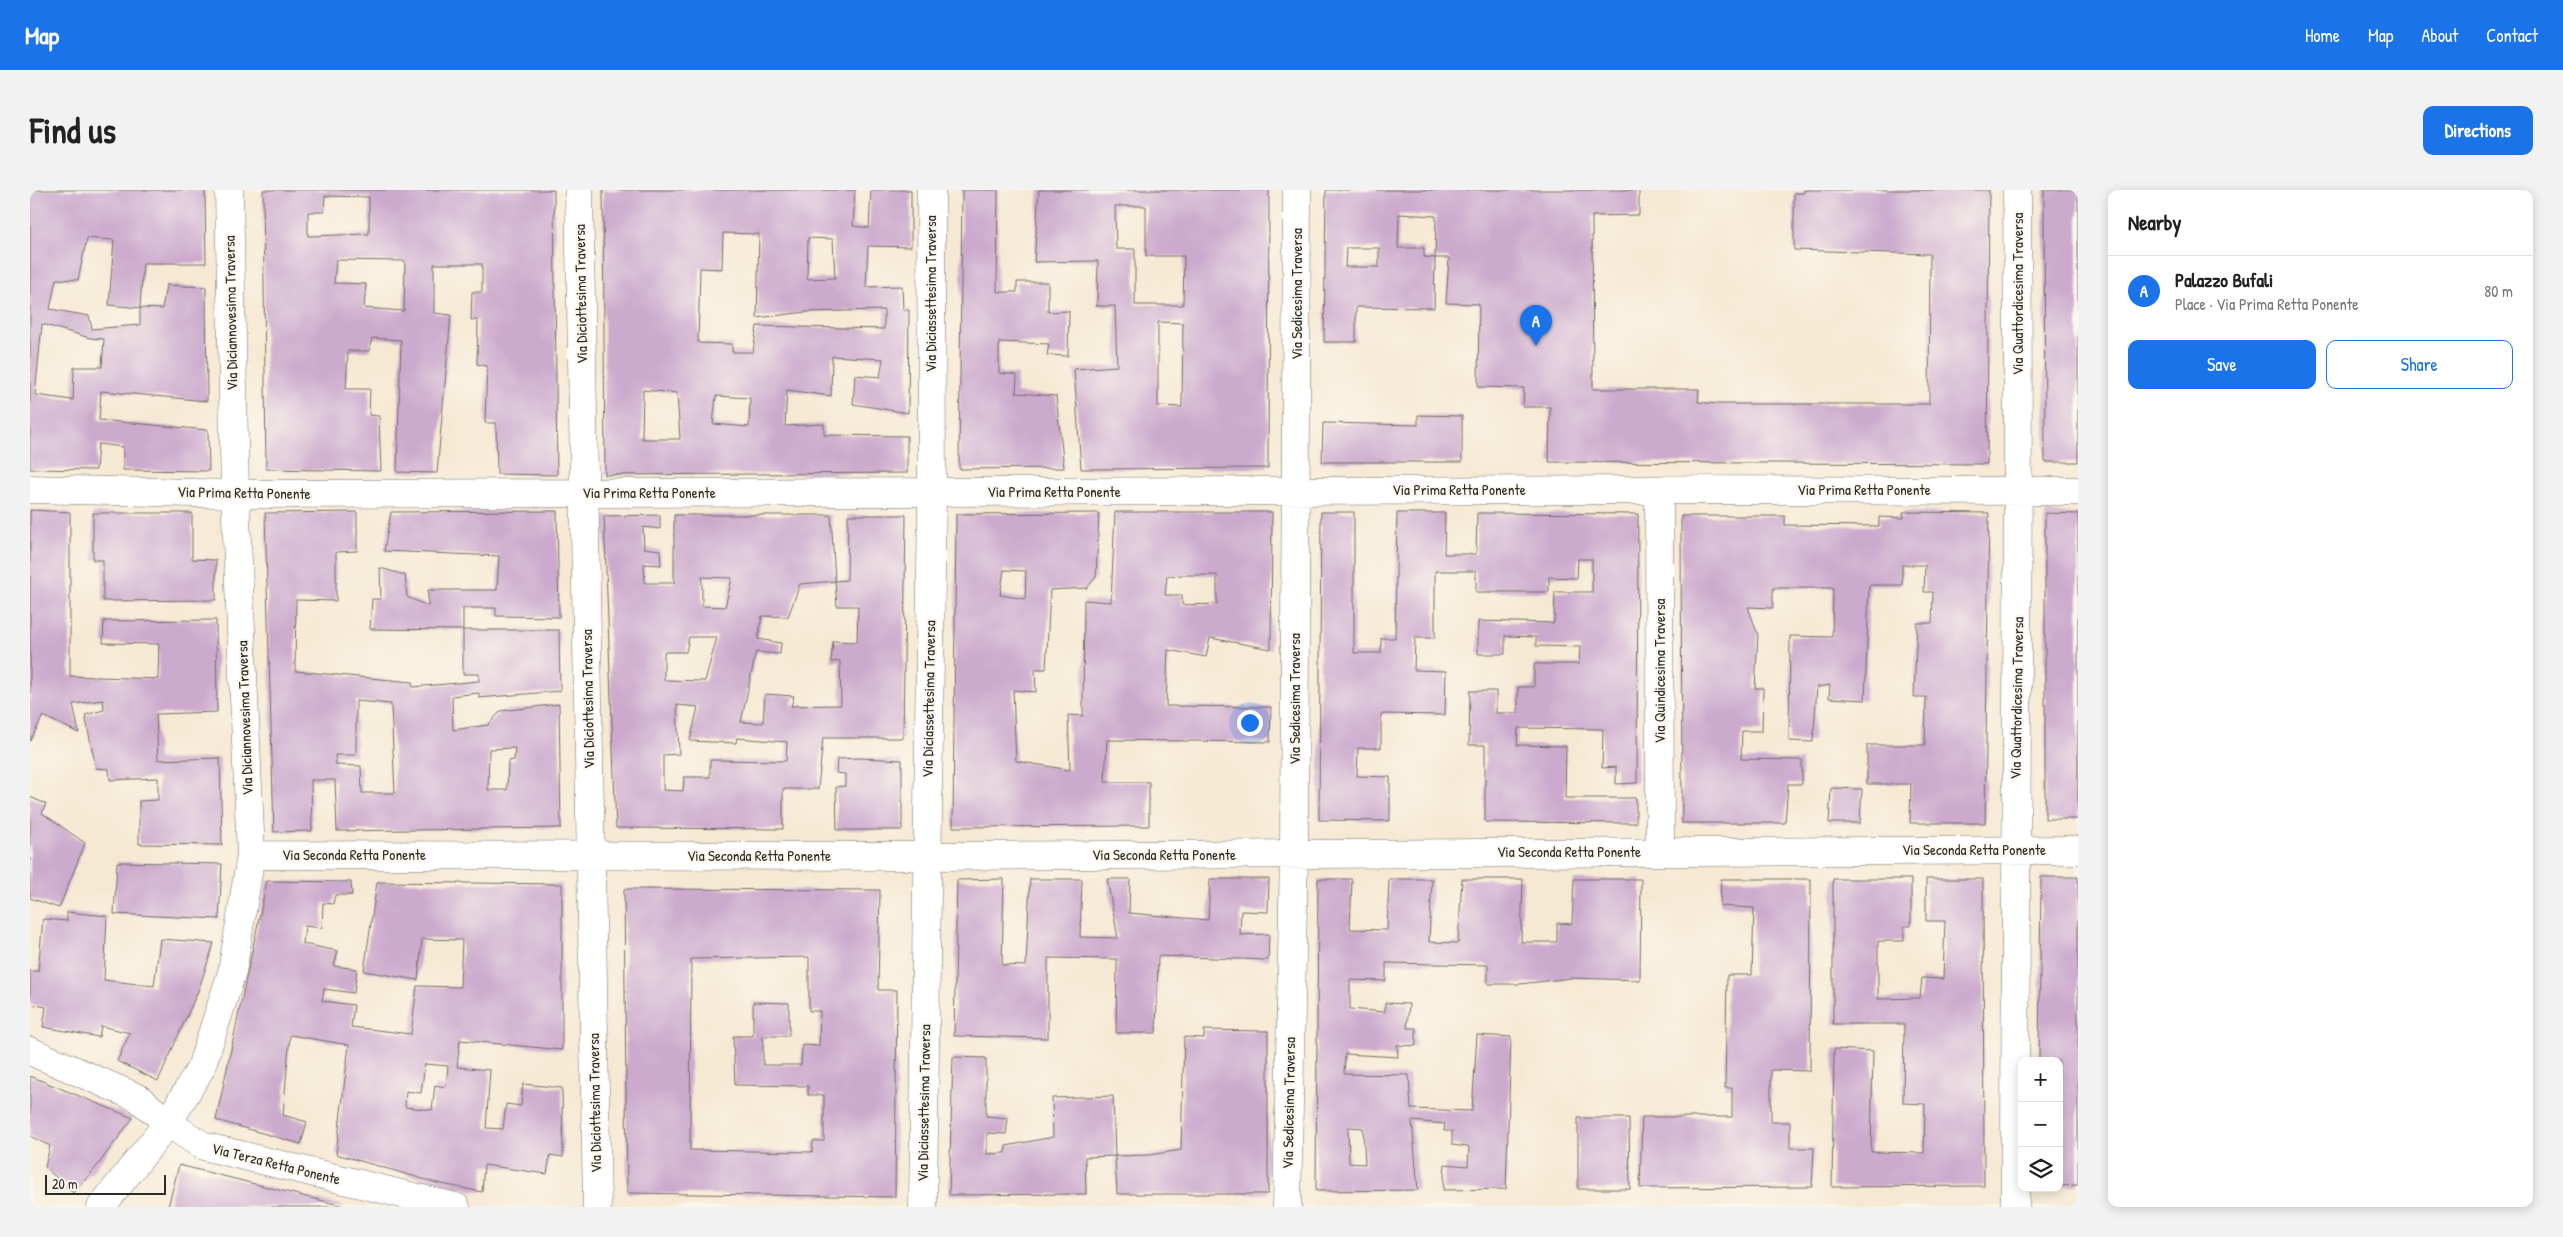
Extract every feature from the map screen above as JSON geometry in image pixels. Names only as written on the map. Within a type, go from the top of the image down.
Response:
[{"type":"street","name":"Via Diciannovesima Traversa","points":[[101,1207],[168,1123],[201,1068],[232,972],[251,855],[235,494],[229,190]]},
{"type":"street","name":"Via Diciottesima Traversa","points":[[579,190],[597,1207]]},
{"type":"street","name":"Via Diciassettesima Traversa","points":[[922,1207],[932,493],[931,190]]},
{"type":"street","name":"Via Sedicesima Traversa","points":[[1287,1207],[1294,854],[1296,190]]},
{"type":"street","name":"Via Quattordicesima Traversa","points":[[2015,1207],[2015,850],[2019,490],[2017,190]]},
{"type":"street","name":"Via Prima Retta Ponente","points":[[30,489],[235,494],[1659,490],[2078,491]]},
{"type":"street","name":"Via Quindicesima Traversa","points":[[1659,490],[1660,852]]},
{"type":"street","name":"Via Seconda Retta Ponente","points":[[251,855],[927,856],[2078,850]]},
{"type":"street","name":"Via Terza Retta Ponente","points":[[30,1051],[138,1098],[168,1123],[203,1146],[456,1207]]},
{"type":"building","points":[[30,190],[205,190],[206,263],[143,263],[140,308],[162,309],[166,285],[206,287],[207,401],[101,391],[99,420],[208,430],[209,471],[123,470],[123,447],[98,444],[96,470],[30,469]],"holes":[[[87,238],[114,240],[109,305],[140,308],[140,325],[92,329],[89,316],[50,309],[56,279],[78,280]],[[42,324],[90,338],[104,339],[102,367],[74,367],[73,400],[35,395]]]},
{"type":"building","points":[[263,190],[554,190],[557,475],[497,474],[496,423],[485,423],[487,366],[477,364],[478,320],[471,320],[472,292],[482,292],[482,264],[434,264],[434,313],[451,315],[437,473],[397,472],[401,340],[372,338],[369,351],[348,351],[346,389],[370,389],[369,415],[379,416],[381,471],[266,469]],"holes":[[[325,196],[369,197],[369,234],[308,236],[308,212],[324,212]],[[336,260],[405,261],[404,311],[364,308],[366,284],[334,283]]]},
{"type":"building","points":[[603,190],[855,190],[853,226],[869,228],[871,190],[911,190],[911,247],[868,246],[866,287],[902,286],[903,310],[909,310],[908,413],[853,404],[855,375],[880,377],[883,359],[832,356],[831,396],[787,390],[785,426],[824,424],[824,435],[907,436],[907,473],[605,475]],"holes":[[[723,233],[759,234],[757,318],[806,312],[884,310],[884,329],[757,326],[753,352],[732,352],[732,344],[698,343],[700,268],[722,269]],[[808,238],[833,239],[835,278],[807,279]],[[643,390],[677,393],[680,439],[642,439]],[[716,396],[750,398],[749,427],[713,424]]]},
{"type":"building","points":[[962,190],[998,190],[997,292],[1017,292],[1017,282],[1048,282],[1048,312],[1069,311],[1068,356],[1047,355],[1049,344],[999,342],[999,373],[1017,375],[1016,393],[1056,396],[1064,468],[959,469]]},
{"type":"building","points":[[1039,190],[1269,190],[1268,468],[1081,469],[1074,369],[1117,366],[1115,306],[1097,306],[1098,261],[1034,262]],"holes":[[[1115,206],[1146,206],[1146,256],[1184,256],[1183,305],[1135,305],[1135,249],[1116,249]],[[1158,322],[1183,323],[1182,407],[1158,406]]]},
{"type":"building","points":[[1326,190],[1639,190],[1639,215],[1592,216],[1593,389],[1699,389],[1698,402],[1717,404],[1929,404],[1930,254],[1794,250],[1794,193],[1804,193],[1804,190],[1989,190],[1987,464],[1549,462],[1550,407],[1523,407],[1524,388],[1478,387],[1479,304],[1446,303],[1449,258],[1435,258],[1434,308],[1356,307],[1356,342],[1324,342]],"holes":[[[1399,214],[1436,216],[1435,258],[1424,257],[1424,248],[1398,248]],[[1346,248],[1379,248],[1379,267],[1345,267]]]},
{"type":"building","points":[[2044,190],[2078,190],[2078,462],[2045,462]]},
{"type":"building","points":[[1418,415],[1462,416],[1462,462],[1322,462],[1323,423],[1418,425]]},
{"type":"building","points":[[30,510],[70,512],[70,676],[158,679],[159,644],[103,643],[104,621],[216,620],[217,712],[156,714],[158,760],[220,758],[222,845],[139,844],[139,801],[158,800],[158,778],[110,780],[109,769],[96,768],[85,715],[104,710],[103,700],[73,704],[79,733],[43,716],[30,741]]},
{"type":"building","points":[[557,511],[559,617],[496,616],[496,608],[463,608],[463,630],[370,629],[372,599],[381,599],[380,568],[405,575],[407,597],[428,606],[428,590],[497,590],[499,556],[384,551],[391,512]]},
{"type":"building","points":[[357,512],[357,551],[336,552],[336,601],[296,600],[295,671],[412,682],[413,687],[479,681],[479,674],[463,674],[463,630],[559,630],[560,691],[479,698],[479,693],[452,696],[453,730],[488,725],[501,711],[559,704],[561,828],[337,831],[335,780],[311,780],[312,831],[274,832],[265,513]],"holes":[[[356,701],[391,704],[395,793],[362,793],[361,766],[336,765],[335,755],[356,755]],[[515,748],[514,760],[508,761],[507,790],[488,790],[489,749]]]},
{"type":"building","points":[[1115,512],[1272,512],[1271,649],[1210,638],[1206,657],[1168,650],[1166,706],[1271,707],[1270,742],[1107,740],[1105,782],[1149,782],[1149,826],[953,827],[956,514],[1099,513],[1096,577],[1087,588],[1050,590],[1046,669],[1035,669],[1036,692],[1013,690],[1016,761],[1070,770],[1068,715],[1083,716],[1084,600],[1111,602]],"holes":[[[1004,570],[1026,571],[1025,599],[1000,595]],[[1217,575],[1217,604],[1182,605],[1182,595],[1165,595],[1167,576]]]},
{"type":"building","points":[[1321,512],[1354,512],[1354,653],[1381,653],[1381,638],[1395,638],[1397,513],[1445,513],[1444,554],[1476,554],[1477,513],[1638,514],[1637,783],[1616,784],[1616,767],[1602,768],[1603,729],[1518,728],[1517,745],[1566,746],[1565,798],[1636,798],[1636,823],[1485,822],[1485,745],[1469,745],[1470,691],[1496,691],[1496,713],[1518,713],[1518,687],[1534,687],[1534,664],[1579,664],[1580,647],[1536,646],[1536,637],[1505,636],[1505,654],[1478,654],[1478,621],[1554,623],[1555,592],[1592,592],[1592,559],[1578,559],[1577,578],[1549,577],[1549,592],[1476,592],[1476,571],[1435,571],[1435,638],[1415,638],[1414,670],[1446,671],[1445,715],[1381,714],[1381,748],[1358,748],[1357,776],[1390,777],[1390,821],[1319,820]]},
{"type":"building","points":[[1903,512],[1989,513],[1985,823],[1910,823],[1911,784],[1867,784],[1867,745],[1925,745],[1926,697],[1914,697],[1917,623],[1932,623],[1933,592],[1924,592],[1925,565],[1902,565],[1902,585],[1869,585],[1865,700],[1829,698],[1830,685],[1817,687],[1813,742],[1789,741],[1790,636],[1832,637],[1833,588],[1773,588],[1773,608],[1748,607],[1758,635],[1755,688],[1763,688],[1762,731],[1742,731],[1741,759],[1802,760],[1802,784],[1788,784],[1785,823],[1682,823],[1681,516],[1785,516],[1785,525],[1879,526],[1879,517],[1904,518]]},
{"type":"building","points":[[93,513],[192,513],[192,559],[216,560],[216,600],[103,601],[103,560],[93,560]]},
{"type":"building","points":[[2045,513],[2078,514],[2078,819],[2045,819]]},
{"type":"building","points":[[660,515],[660,529],[643,527],[644,548],[660,550],[661,565],[644,564],[645,583],[674,583],[674,515],[831,515],[835,581],[847,580],[848,515],[906,515],[903,738],[823,738],[818,789],[783,789],[783,829],[616,828],[604,516]],"holes":[[[702,577],[732,578],[725,607],[702,606]],[[835,581],[837,606],[858,606],[857,642],[833,641],[831,662],[840,661],[841,705],[791,706],[794,696],[765,694],[763,723],[741,722],[756,652],[780,654],[781,643],[758,639],[762,616],[788,617],[800,584]],[[689,637],[717,637],[705,681],[664,680],[664,652],[686,652]],[[677,705],[698,707],[690,741],[736,743],[737,738],[787,742],[786,761],[710,760],[710,777],[684,777],[683,791],[663,790],[663,755],[679,754]]]},
{"type":"building","points":[[837,759],[902,760],[902,830],[837,830],[836,787],[845,786],[845,774],[836,773]]},
{"type":"building","points":[[1831,788],[1862,789],[1860,823],[1829,823]]},
{"type":"building","points":[[30,797],[46,804],[42,813],[85,843],[59,908],[30,898]]},
{"type":"building","points":[[117,862],[222,864],[219,919],[114,914]]},
{"type":"building","points":[[2041,877],[2078,877],[2078,1185],[2063,1186],[2063,1057],[2039,1057]]},
{"type":"building","points":[[1004,879],[1002,965],[1026,966],[1030,879],[1082,879],[1080,937],[1118,938],[1107,879],[1130,879],[1129,913],[1208,920],[1210,879],[1269,879],[1268,912],[1241,911],[1240,935],[1269,934],[1268,960],[1158,956],[1156,1033],[1116,1033],[1117,959],[1048,958],[1048,1038],[954,1036],[957,880]]},
{"type":"building","points":[[1318,879],[1352,879],[1350,929],[1387,930],[1389,879],[1432,879],[1429,942],[1458,943],[1462,879],[1523,879],[1521,942],[1557,942],[1557,923],[1572,924],[1574,879],[1641,879],[1640,980],[1571,978],[1520,984],[1488,984],[1488,965],[1386,963],[1386,981],[1350,980],[1350,1009],[1385,1012],[1385,1003],[1409,1004],[1407,1028],[1416,1028],[1416,1046],[1397,1045],[1398,1057],[1345,1054],[1344,1074],[1409,1075],[1411,1109],[1472,1111],[1477,1035],[1511,1037],[1506,1189],[1443,1190],[1445,1164],[1468,1166],[1469,1147],[1452,1145],[1452,1131],[1444,1131],[1445,1124],[1412,1121],[1418,1190],[1316,1191]],"holes":[[[1348,1127],[1363,1128],[1365,1164],[1349,1163]]]},
{"type":"building","points":[[1721,879],[1811,879],[1810,1071],[1771,1070],[1771,1122],[1790,1122],[1790,1148],[1814,1148],[1812,1187],[1640,1188],[1642,1117],[1732,1117],[1732,1088],[1725,1088],[1727,975],[1752,975],[1754,908],[1720,906]]},
{"type":"building","points":[[1833,879],[1911,879],[1911,926],[1904,926],[1904,941],[1878,941],[1878,999],[1920,998],[1922,978],[1943,979],[1945,921],[1926,921],[1926,879],[1983,879],[1984,1186],[1832,1187],[1834,1049],[1873,1051],[1871,1152],[1924,1153],[1925,1104],[1903,1103],[1904,1024],[1833,1024]]},
{"type":"building","points":[[267,881],[351,882],[352,895],[335,895],[333,904],[323,903],[322,928],[305,926],[303,944],[338,951],[334,966],[357,969],[354,993],[324,989],[322,1001],[354,1005],[351,1027],[411,1034],[417,986],[460,987],[462,940],[422,939],[418,980],[364,971],[377,882],[562,884],[562,1050],[460,1040],[457,1067],[490,1070],[486,1128],[503,1129],[506,1104],[521,1106],[523,1084],[562,1088],[563,1157],[550,1155],[547,1174],[484,1165],[482,1192],[437,1183],[336,1154],[349,1045],[290,1035],[283,1115],[307,1122],[301,1144],[216,1120]],"holes":[[[425,1064],[448,1066],[446,1087],[435,1085],[432,1110],[405,1107],[406,1091],[421,1093]]]},
{"type":"building","points":[[624,889],[880,890],[878,990],[897,990],[895,1197],[627,1193]],"holes":[[[809,957],[809,1011],[820,1011],[819,1046],[802,1045],[801,1065],[763,1065],[763,1036],[789,1036],[789,1003],[753,1002],[753,1036],[733,1036],[735,1085],[808,1086],[808,1095],[824,1095],[824,1141],[813,1141],[812,1152],[690,1150],[691,959]]]},
{"type":"building","points":[[67,912],[107,916],[104,980],[154,986],[160,939],[214,943],[198,991],[158,1081],[117,1061],[130,1033],[101,1026],[99,1037],[43,1027],[46,1007],[30,1004],[30,971],[38,971],[43,919],[67,921]]},
{"type":"building","points":[[1204,1030],[1268,1031],[1268,1194],[1117,1194],[1115,1156],[1150,1155],[1181,1150],[1184,1037],[1204,1038]]},
{"type":"building","points":[[953,1057],[986,1058],[986,1116],[1008,1118],[1006,1134],[987,1133],[987,1154],[1006,1153],[1006,1146],[1053,1137],[1052,1098],[1113,1096],[1115,1156],[1085,1157],[1086,1194],[949,1195]]},
{"type":"building","points":[[30,1076],[133,1118],[94,1170],[73,1193],[45,1167],[50,1146],[30,1136]]},
{"type":"building","points":[[1578,1118],[1629,1118],[1630,1189],[1578,1189]]},
{"type":"building","points":[[179,1165],[343,1206],[343,1207],[168,1207]]},
{"type":"place","name":"Palazzo Bufali","points":[[1536,346]]}]
